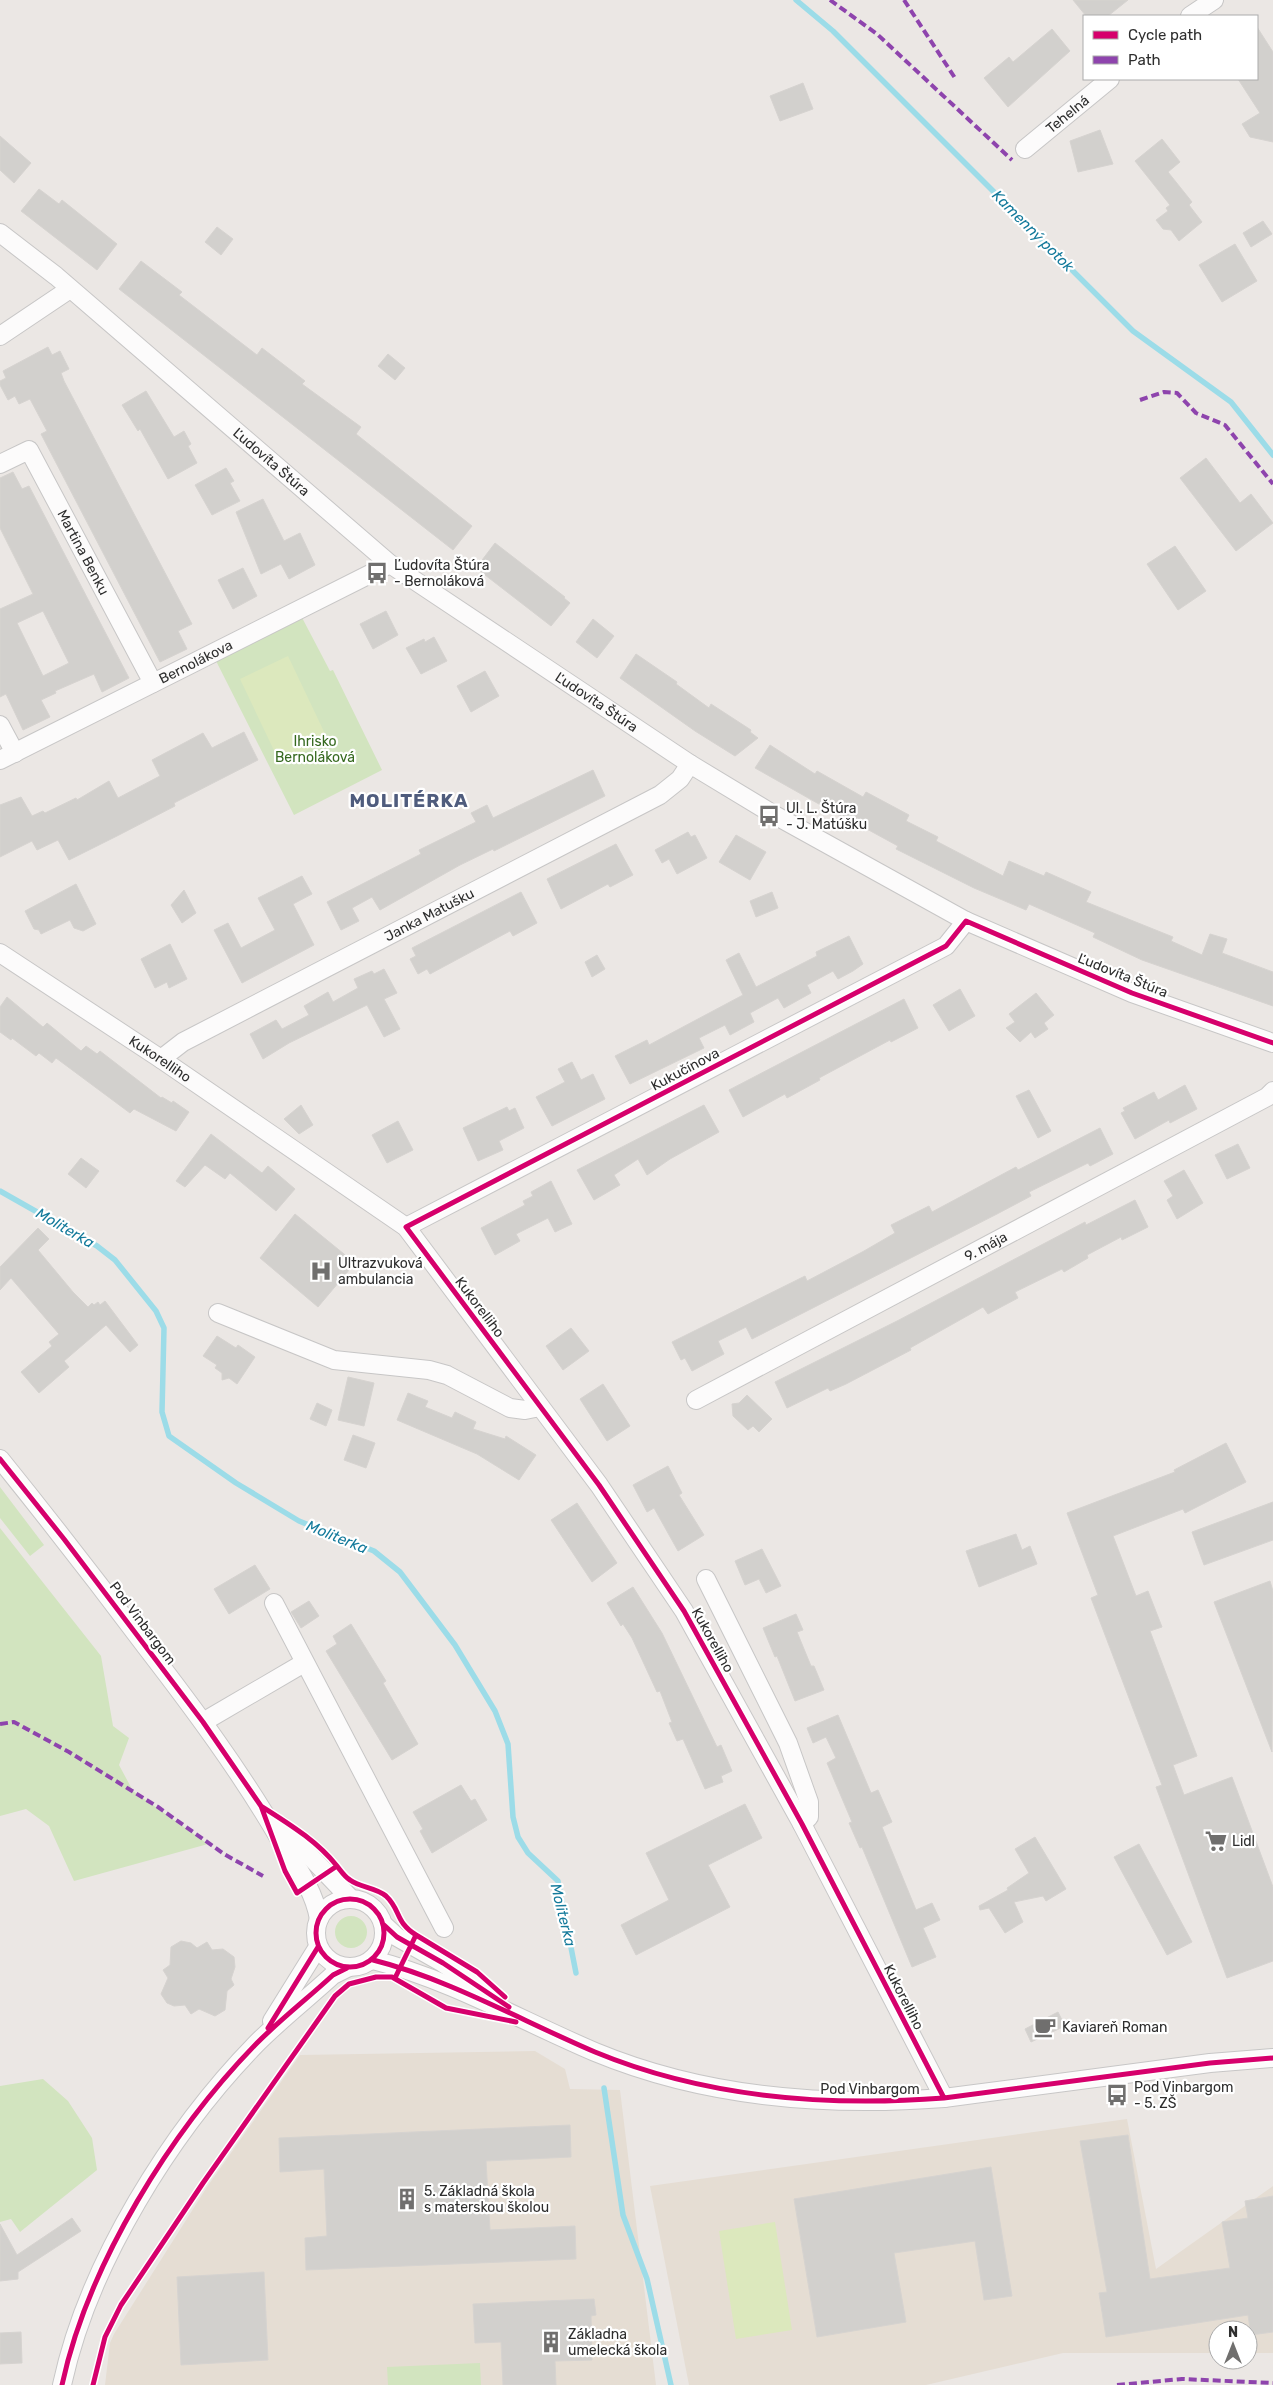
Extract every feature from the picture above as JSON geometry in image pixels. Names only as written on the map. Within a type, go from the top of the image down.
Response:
[{"type":"street","points":[[1192,15],[1214,0]]},
{"type":"street","name":"Tehelná","points":[[1025,149],[1109,80]]},
{"type":"street","name":"Ľudovíta Štúra","points":[[0,233],[70,289],[390,564],[690,764],[771,813],[966,922],[1132,993],[1273,1043]]},
{"type":"street","points":[[0,336],[70,289]]},
{"type":"street","name":"Martina Benku","points":[[0,464],[29,450],[153,683]]},
{"type":"street","name":"Bernolákova","points":[[7,756],[390,564]]},
{"type":"street","points":[[0,725],[7,756]]},
{"type":"street","name":"Janka Matušku","points":[[161,1059],[182,1042],[660,795],[680,779],[690,764]]},
{"type":"street","name":"Kukučínova","points":[[406,1227],[946,946],[966,922]]},
{"type":"street","name":"Kukorelliho","points":[[0,953],[161,1059],[406,1227],[599,1485],[684,1611],[802,1824],[944,2098]]},
{"type":"street","name":"9. mája","points":[[696,1400],[1267,1097],[1273,1091]]},
{"type":"street","points":[[218,1313],[261,1329],[322,1356],[355,1363],[429,1370],[446,1375],[510,1408],[525,1410],[540,1407]]},
{"type":"street","name":"Pod Vinbargom","points":[[0,1459],[64,1539],[204,1722],[261,1806],[316,1901],[319,1919]]},
{"type":"street","name":"Kukorelliho","points":[[706,1579],[788,1743],[809,1802],[809,1817],[802,1824]]},
{"type":"street","points":[[274,1603],[444,1928]]},
{"type":"street","points":[[204,1722],[304,1663]]},
{"type":"street","name":"Pod Vinbargom","points":[[261,1806],[350,1898]]},
{"type":"street","points":[[62,2385],[91,2289],[124,2226],[165,2157],[227,2076],[258,2043],[333,1975],[347,1968],[365,1964],[372,1960],[383,1944],[384,1925],[379,1914],[372,1906],[362,1900],[350,1898],[331,1904],[319,1919],[316,1933],[318,1947],[325,1957],[335,1964],[347,1968]]},
{"type":"street","name":"Pod Vinbargom","points":[[384,1925],[397,1937],[443,1963],[536,2026]]},
{"type":"street","points":[[258,2043],[318,1947]]},
{"type":"street","name":"Pod Vinbargom","points":[[372,1960],[408,1968],[598,2053],[661,2074],[714,2088],[795,2100],[903,2101],[944,2098],[1183,2066],[1273,2058]]},
{"type":"shaded area","points":[[535,2051],[565,2069],[570,2089],[620,2090],[656,2385],[105,2385],[110,2343],[114,2334],[207,2187],[300,2055]]},
{"type":"shaded area","points":[[1127,2119],[1156,2269],[1273,2186],[1273,2353],[1258,2353],[1258,2320],[1208,2320],[1208,2353],[1063,2353],[926,2385],[689,2385],[650,2186]]},
{"type":"green space","name":"Ihrisko Bernoláková","points":[[298,610],[330,671],[333,670],[382,770],[294,815],[212,653]]},
{"type":"green space","points":[[288,656],[328,740],[280,763],[240,679]]},
{"type":"green space","points":[[0,1487],[44,1545],[30,1556],[0,1518]]},
{"type":"green space","points":[[0,1528],[101,1656],[113,1726],[129,1738],[119,1765],[133,1791],[208,1844],[74,1881],[49,1826],[26,1809],[0,1816]]},
{"type":"green space","points":[[351,1916],[357,1917],[362,1921],[366,1926],[366,1938],[362,1943],[357,1947],[351,1948],[345,1947],[340,1943],[336,1938],[335,1932],[336,1926],[340,1921],[345,1917]]},
{"type":"green space","points":[[43,2079],[68,2101],[92,2138],[97,2170],[20,2232],[11,2219],[0,2222],[0,2086]]},
{"type":"green space","points":[[775,2222],[792,2330],[736,2339],[719,2231]]},
{"type":"green space","points":[[480,2363],[481,2385],[388,2385],[387,2367]]},
{"type":"building","points":[[1073,0],[1128,0],[1109,15],[1085,15]]},
{"type":"building","points":[[1052,29],[1070,51],[1008,107],[984,78],[1009,57],[1013,62]]},
{"type":"building","points":[[1258,29],[1273,52],[1273,142],[1250,137],[1242,124],[1260,113],[1239,80],[1258,80]]},
{"type":"building","points":[[803,83],[813,109],[780,121],[770,96]]},
{"type":"building","points":[[1100,130],[1113,164],[1078,172],[1070,141]]},
{"type":"building","points":[[0,136],[31,163],[14,183],[0,170]]},
{"type":"building","points":[[1162,139],[1180,162],[1168,172],[1192,202],[1189,205],[1202,222],[1179,241],[1171,230],[1163,229],[1156,220],[1168,211],[1166,208],[1170,205],[1135,161]]},
{"type":"building","points":[[39,189],[59,204],[62,200],[117,244],[97,270],[21,211]]},
{"type":"building","points":[[1263,221],[1272,234],[1251,247],[1243,233]]},
{"type":"building","points":[[217,227],[233,239],[221,255],[205,242]]},
{"type":"building","points":[[1235,244],[1257,281],[1222,302],[1199,265]]},
{"type":"building","points":[[141,261],[182,292],[179,295],[257,355],[262,348],[305,381],[302,384],[361,427],[356,434],[472,526],[453,550],[119,289]]},
{"type":"building","points":[[48,347],[52,355],[60,351],[69,369],[61,373],[64,381],[192,624],[178,631],[187,649],[160,662],[41,434],[47,431],[30,399],[19,404],[15,396],[8,400],[0,385],[0,381],[6,378],[3,371]]},
{"type":"building","points":[[388,354],[405,368],[395,380],[378,366]]},
{"type":"building","points":[[146,391],[174,437],[184,431],[191,444],[188,446],[197,463],[168,479],[140,429],[138,431],[122,405]]},
{"type":"building","points":[[1206,458],[1240,503],[1251,494],[1273,523],[1236,551],[1180,478]]},
{"type":"building","points":[[226,468],[234,481],[230,483],[240,501],[212,515],[195,485]]},
{"type":"building","points":[[13,472],[22,489],[29,486],[129,678],[102,692],[94,674],[55,691],[56,693],[41,700],[50,717],[23,730],[6,694],[0,697],[0,609],[33,594],[0,528],[0,478]],"holes":[[[43,611],[69,663],[43,676],[17,623]]]},
{"type":"building","points":[[263,499],[284,541],[300,533],[315,565],[289,579],[281,564],[261,574],[236,512]]},
{"type":"building","points":[[495,543],[565,597],[570,603],[551,626],[476,568]]},
{"type":"building","points":[[1175,546],[1206,591],[1178,610],[1147,564]]},
{"type":"building","points":[[243,568],[257,596],[233,609],[218,580]]},
{"type":"building","points":[[386,611],[398,635],[373,649],[360,624]]},
{"type":"building","points":[[593,619],[614,636],[597,658],[576,642]]},
{"type":"building","points":[[434,637],[447,661],[421,674],[406,648],[424,639],[425,642]]},
{"type":"building","points":[[636,654],[677,682],[676,684],[709,708],[711,704],[751,730],[750,732],[758,738],[735,756],[695,731],[620,678]]},
{"type":"building","points":[[485,671],[499,696],[471,712],[457,686]]},
{"type":"building","points":[[244,732],[258,760],[174,803],[175,806],[117,836],[69,860],[58,840],[37,850],[32,841],[0,857],[0,805],[21,797],[32,816],[43,811],[45,813],[76,798],[77,800],[109,781],[118,798],[160,776],[152,760],[203,733],[212,748]]},
{"type":"building","points":[[770,745],[815,774],[817,771],[863,797],[866,792],[909,815],[906,821],[938,837],[936,841],[1003,876],[1009,861],[1044,876],[1046,872],[1091,892],[1086,902],[1173,937],[1171,941],[1202,955],[1210,934],[1227,939],[1222,953],[1273,972],[1273,1006],[1142,960],[1093,937],[1095,933],[1029,904],[1026,910],[974,888],[896,849],[898,846],[865,828],[865,830],[755,768]]},
{"type":"building","points":[[593,770],[605,796],[494,851],[493,849],[460,865],[380,910],[372,897],[352,908],[359,921],[341,930],[327,902],[421,854],[419,850],[476,822],[471,813],[487,805],[493,818]]},
{"type":"building","points":[[688,832],[691,837],[695,835],[707,858],[677,874],[669,859],[662,863],[655,850]]},
{"type":"building","points":[[736,835],[766,852],[750,880],[719,862]]},
{"type":"building","points":[[616,844],[633,875],[610,887],[608,884],[561,909],[547,879]]},
{"type":"building","points":[[302,876],[312,894],[293,904],[314,945],[242,983],[214,930],[228,923],[241,948],[275,930],[258,898]]},
{"type":"building","points":[[76,884],[96,924],[83,931],[74,928],[70,920],[41,934],[39,930],[34,929],[25,911]]},
{"type":"building","points":[[184,890],[196,913],[182,923],[171,905]]},
{"type":"building","points":[[521,892],[537,923],[513,936],[510,931],[430,974],[427,969],[418,974],[410,959],[416,956],[412,948]]},
{"type":"building","points":[[772,892],[778,908],[756,917],[750,901]]},
{"type":"building","points":[[849,936],[863,964],[853,971],[838,979],[833,971],[807,985],[811,993],[784,1008],[778,998],[750,1013],[754,1022],[730,1035],[725,1025],[699,1038],[704,1048],[630,1084],[615,1056],[647,1040],[649,1045],[743,995],[726,960],[739,953],[756,987],[817,956],[816,952]]},
{"type":"building","points":[[170,944],[187,979],[169,988],[167,982],[155,988],[141,959]]},
{"type":"building","points":[[597,955],[605,969],[592,977],[585,962]]},
{"type":"building","points":[[384,969],[397,993],[384,999],[400,1029],[384,1037],[367,1005],[289,1043],[263,1059],[250,1034],[276,1020],[282,1029],[309,1015],[304,1006],[328,992],[333,1002],[358,988],[354,979],[372,971],[374,974]]},
{"type":"building","points":[[960,989],[975,1016],[949,1031],[933,1005]]},
{"type":"building","points":[[1036,993],[1054,1015],[1044,1023],[1048,1029],[1035,1038],[1031,1032],[1020,1042],[1006,1028],[1015,1022],[1009,1014]]},
{"type":"building","points":[[7,997],[43,1027],[47,1023],[81,1051],[86,1046],[97,1054],[100,1051],[161,1098],[172,1103],[173,1101],[189,1112],[176,1131],[134,1109],[130,1113],[56,1058],[52,1063],[39,1053],[36,1056],[12,1038],[11,1040],[0,1032],[0,1007]]},
{"type":"building","points":[[904,999],[918,1028],[891,1042],[890,1040],[819,1078],[820,1080],[787,1098],[785,1094],[743,1117],[729,1090]]},
{"type":"building","points":[[572,1062],[581,1080],[593,1074],[605,1099],[552,1126],[536,1097],[565,1082],[558,1069]]},
{"type":"building","points":[[1185,1085],[1197,1109],[1170,1123],[1169,1120],[1135,1139],[1121,1113],[1125,1111],[1123,1108],[1154,1092],[1158,1100]]},
{"type":"building","points":[[1029,1090],[1051,1131],[1038,1138],[1016,1096]]},
{"type":"building","points":[[301,1105],[313,1125],[299,1134],[284,1119]]},
{"type":"building","points":[[704,1105],[719,1132],[670,1159],[647,1175],[638,1159],[614,1175],[620,1185],[594,1200],[577,1170]]},
{"type":"building","points":[[507,1107],[509,1111],[515,1108],[524,1128],[499,1141],[503,1150],[478,1161],[463,1128]]},
{"type":"building","points":[[398,1121],[413,1150],[387,1163],[372,1135]]},
{"type":"building","points":[[1100,1128],[1113,1154],[1090,1166],[1088,1163],[1029,1192],[1031,1196],[752,1339],[746,1327],[718,1341],[724,1354],[692,1371],[685,1358],[681,1360],[672,1342],[805,1276],[807,1281],[864,1251],[895,1233],[891,1225],[929,1206],[932,1212],[1016,1167],[1018,1170]]},
{"type":"building","points":[[211,1134],[262,1173],[268,1166],[295,1189],[276,1211],[230,1173],[225,1179],[205,1165],[185,1187],[176,1181]]},
{"type":"building","points":[[1238,1144],[1250,1168],[1227,1179],[1215,1155]]},
{"type":"building","points":[[81,1158],[99,1171],[86,1188],[68,1174]]},
{"type":"building","points":[[1184,1170],[1203,1203],[1177,1219],[1167,1200],[1173,1196],[1164,1181]]},
{"type":"building","points":[[551,1181],[572,1224],[555,1232],[548,1218],[516,1234],[520,1241],[495,1255],[481,1228],[525,1205],[523,1201],[533,1196],[531,1192]]},
{"type":"building","points":[[1135,1200],[1148,1227],[1122,1240],[1121,1237],[1087,1255],[1088,1258],[1064,1272],[1062,1269],[1015,1292],[1018,1298],[988,1314],[983,1307],[910,1348],[911,1350],[846,1384],[830,1391],[828,1388],[787,1408],[775,1382],[897,1321],[1085,1222],[1086,1225]]},
{"type":"building","name":"Ultrazvuková ambulancia","points":[[295,1214],[355,1263],[318,1307],[260,1258]]},
{"type":"building","points":[[38,1228],[49,1239],[38,1250],[73,1292],[88,1307],[92,1303],[94,1305],[98,1302],[100,1305],[105,1301],[138,1345],[130,1352],[106,1325],[64,1361],[69,1367],[39,1393],[21,1372],[52,1346],[49,1342],[59,1334],[11,1278],[0,1290],[0,1267]]},
{"type":"building","points":[[571,1328],[589,1351],[563,1370],[546,1346]]},
{"type":"building","points":[[217,1336],[236,1348],[238,1345],[255,1357],[237,1384],[229,1378],[222,1380],[222,1373],[215,1368],[217,1365],[203,1356]]},
{"type":"building","points":[[348,1377],[374,1383],[364,1426],[338,1420]]},
{"type":"building","points":[[603,1384],[630,1426],[607,1441],[580,1399]]},
{"type":"building","points":[[408,1393],[428,1401],[425,1407],[452,1418],[455,1412],[476,1422],[473,1429],[505,1439],[506,1436],[536,1455],[519,1480],[477,1454],[397,1420]]},
{"type":"building","points":[[747,1395],[772,1419],[759,1432],[753,1426],[748,1430],[733,1416],[732,1404],[739,1403]]},
{"type":"building","points":[[317,1403],[332,1410],[326,1426],[310,1419]]},
{"type":"building","points":[[353,1435],[375,1443],[366,1468],[344,1460]]},
{"type":"building","points":[[1226,1443],[1246,1482],[1185,1513],[1183,1509],[1113,1536],[1136,1596],[1148,1591],[1162,1627],[1150,1631],[1197,1756],[1173,1765],[1184,1795],[1232,1777],[1273,1887],[1273,1961],[1227,1978],[1156,1787],[1162,1785],[1091,1598],[1098,1595],[1067,1513],[1175,1472],[1174,1470]]},
{"type":"building","points":[[668,1466],[682,1493],[679,1495],[704,1535],[678,1551],[654,1508],[647,1512],[633,1485]]},
{"type":"building","points":[[1273,1502],[1273,1540],[1204,1565],[1192,1532]]},
{"type":"building","points":[[577,1503],[617,1563],[592,1582],[551,1520]]},
{"type":"building","points":[[1016,1534],[1022,1550],[1030,1546],[1037,1564],[979,1587],[966,1551]]},
{"type":"building","points":[[762,1549],[781,1586],[766,1593],[759,1579],[745,1585],[735,1561]]},
{"type":"building","points":[[255,1565],[270,1589],[229,1614],[214,1589]]},
{"type":"building","points":[[1270,1581],[1273,1591],[1272,1752],[1214,1602]]},
{"type":"building","points":[[633,1587],[662,1633],[717,1747],[721,1745],[732,1771],[721,1776],[723,1782],[705,1789],[683,1739],[677,1741],[669,1723],[672,1722],[660,1691],[657,1692],[632,1638],[623,1624],[621,1626],[607,1603]]},
{"type":"building","points":[[309,1601],[319,1616],[301,1628],[291,1612]]},
{"type":"building","points":[[796,1614],[803,1630],[797,1632],[811,1666],[814,1666],[824,1690],[795,1701],[777,1656],[775,1657],[763,1628]]},
{"type":"building","points":[[351,1624],[386,1681],[383,1683],[418,1744],[392,1760],[326,1651],[337,1644],[333,1636]]},
{"type":"building","points":[[838,1715],[871,1793],[878,1790],[892,1822],[882,1827],[916,1910],[932,1903],[940,1920],[923,1928],[936,1957],[912,1967],[862,1847],[860,1848],[849,1823],[852,1822],[827,1763],[836,1758],[826,1737],[813,1743],[807,1728]]},
{"type":"building","points":[[461,1785],[471,1801],[475,1799],[487,1820],[432,1853],[420,1831],[423,1829],[413,1812]]},
{"type":"building","points":[[745,1804],[762,1838],[708,1865],[730,1907],[636,1955],[621,1925],[669,1900],[646,1853]]},
{"type":"building","points":[[1035,1837],[1066,1889],[1046,1901],[1043,1896],[1014,1902],[1023,1922],[1005,1933],[989,1908],[980,1910],[979,1906],[1008,1890],[1007,1888],[1029,1873],[1015,1849]]},
{"type":"building","points":[[1139,1844],[1192,1942],[1167,1955],[1114,1857]]},
{"type":"building","points":[[181,1941],[191,1943],[197,1948],[207,1942],[212,1950],[223,1949],[234,1957],[235,1967],[231,1979],[234,1985],[227,1991],[225,2010],[215,2016],[199,2009],[191,2014],[185,2005],[174,2006],[167,2003],[161,1994],[168,1978],[163,1970],[170,1965],[171,1947]]},
{"type":"building","points":[[1058,2012],[1065,2026],[1031,2042],[1025,2029]]},
{"type":"building","name":"5. Základná škola s materskou školou","points":[[570,2125],[571,2157],[486,2161],[490,2230],[575,2226],[576,2259],[306,2270],[305,2238],[327,2236],[324,2169],[280,2172],[279,2138]]},
{"type":"building","points":[[1128,2135],[1150,2279],[1230,2268],[1222,2222],[1248,2218],[1245,2201],[1273,2196],[1273,2332],[1258,2334],[1258,2320],[1249,2320],[1248,2315],[1106,2337],[1099,2293],[1107,2292],[1080,2141]]},
{"type":"building","points":[[991,2167],[1012,2296],[984,2300],[975,2241],[894,2253],[906,2322],[817,2337],[794,2199]]},
{"type":"building","points":[[72,2218],[81,2231],[18,2272],[18,2279],[0,2281],[0,2224],[17,2255]]},
{"type":"building","points":[[264,2272],[268,2360],[181,2365],[177,2277]]},
{"type":"building","name":"Základna umelecká škola","points":[[594,2299],[596,2315],[591,2316],[592,2360],[555,2361],[556,2385],[503,2385],[501,2342],[475,2343],[473,2304]]},
{"type":"building","points":[[21,2332],[22,2363],[0,2364],[0,2333]]},
{"type":"waterway","name":"Kamenný potok","points":[[796,0],[833,31],[1133,331],[1231,402],[1273,455]]},
{"type":"waterway","name":"Moliterka","points":[[0,1191],[97,1246],[115,1260],[156,1311],[164,1328],[162,1412],[169,1436],[236,1483],[299,1521],[374,1551],[400,1572],[455,1645],[495,1711],[508,1744],[513,1817],[518,1837],[528,1853],[558,1881],[576,1973]]},
{"type":"waterway","name":"Moliterka","points":[[604,2088],[623,2215],[647,2279],[671,2385]]},
{"type":"marked path","points":[[830,0],[877,34],[1012,160]]},
{"type":"marked path","points":[[904,0],[955,78]]},
{"type":"marked path","points":[[1140,400],[1164,392],[1177,393],[1196,413],[1225,425],[1273,484]]},
{"type":"marked path","points":[[0,1724],[14,1722],[69,1752],[158,1807],[224,1854],[263,1876]]},
{"type":"marked path","points":[[1117,2385],[1182,2379],[1273,2383]]},
{"type":"cycle path","points":[[944,2098],[802,1824],[684,1611],[599,1485],[406,1227],[946,946],[966,921],[1132,993],[1273,1043]]},
{"type":"cycle path","points":[[0,1459],[64,1539],[203,1722],[261,1806],[285,1871],[297,1893],[337,1866],[350,1880],[382,1893],[391,1901],[401,1921],[416,1935],[395,1978]]},
{"type":"cycle path","points":[[261,1806],[311,1840],[337,1866]]},
{"type":"cycle path","points":[[343,1899],[357,1899],[369,1904],[379,1914],[384,1926],[384,1933],[384,1940],[379,1952],[369,1962],[357,1967],[343,1967],[331,1962],[321,1952],[316,1940],[316,1926],[321,1914],[331,1904],[343,1899]]},
{"type":"cycle path","points":[[384,1925],[397,1937],[443,1963],[509,2007]]},
{"type":"cycle path","points":[[416,1935],[477,1972],[505,1997]]},
{"type":"cycle path","points":[[268,2028],[318,1947]]},
{"type":"cycle path","points":[[373,1960],[401,1968],[457,1989],[595,2052],[637,2068],[680,2080],[767,2096],[855,2101],[944,2098],[1210,2063],[1273,2058]]},
{"type":"cycle path","points":[[62,2385],[74,2339],[91,2293],[112,2247],[164,2158],[225,2078],[257,2043],[333,1975],[347,1968]]},
{"type":"cycle path","points":[[93,2385],[105,2337],[121,2305],[203,2183],[335,1996],[349,1984],[376,1977],[392,1977],[446,2008],[516,2022]]},
{"type":"place","name":"Ľudovíta Štúra - Bernoláková","points":[[377,573]]},
{"type":"place","name":"Ul. L. Štúra - J. Matúšku","points":[[769,816]]},
{"type":"place","name":"Ultrazvuková ambulancia","points":[[321,1271]]},
{"type":"place","name":"Lidl","points":[[1216,1841]]},
{"type":"place","name":"Kaviareň Roman","points":[[1045,2027]]},
{"type":"place","name":"Pod Vinbargom - 5. ZŠ","points":[[1117,2095]]},
{"type":"place","name":"5. Základná škola s materskou školou","points":[[407,2199]]},
{"type":"place","name":"Základna umelecká škola","points":[[551,2342]]},
{"type":"district","name":"MOLITÉRKA","points":[[409,800]]}]
